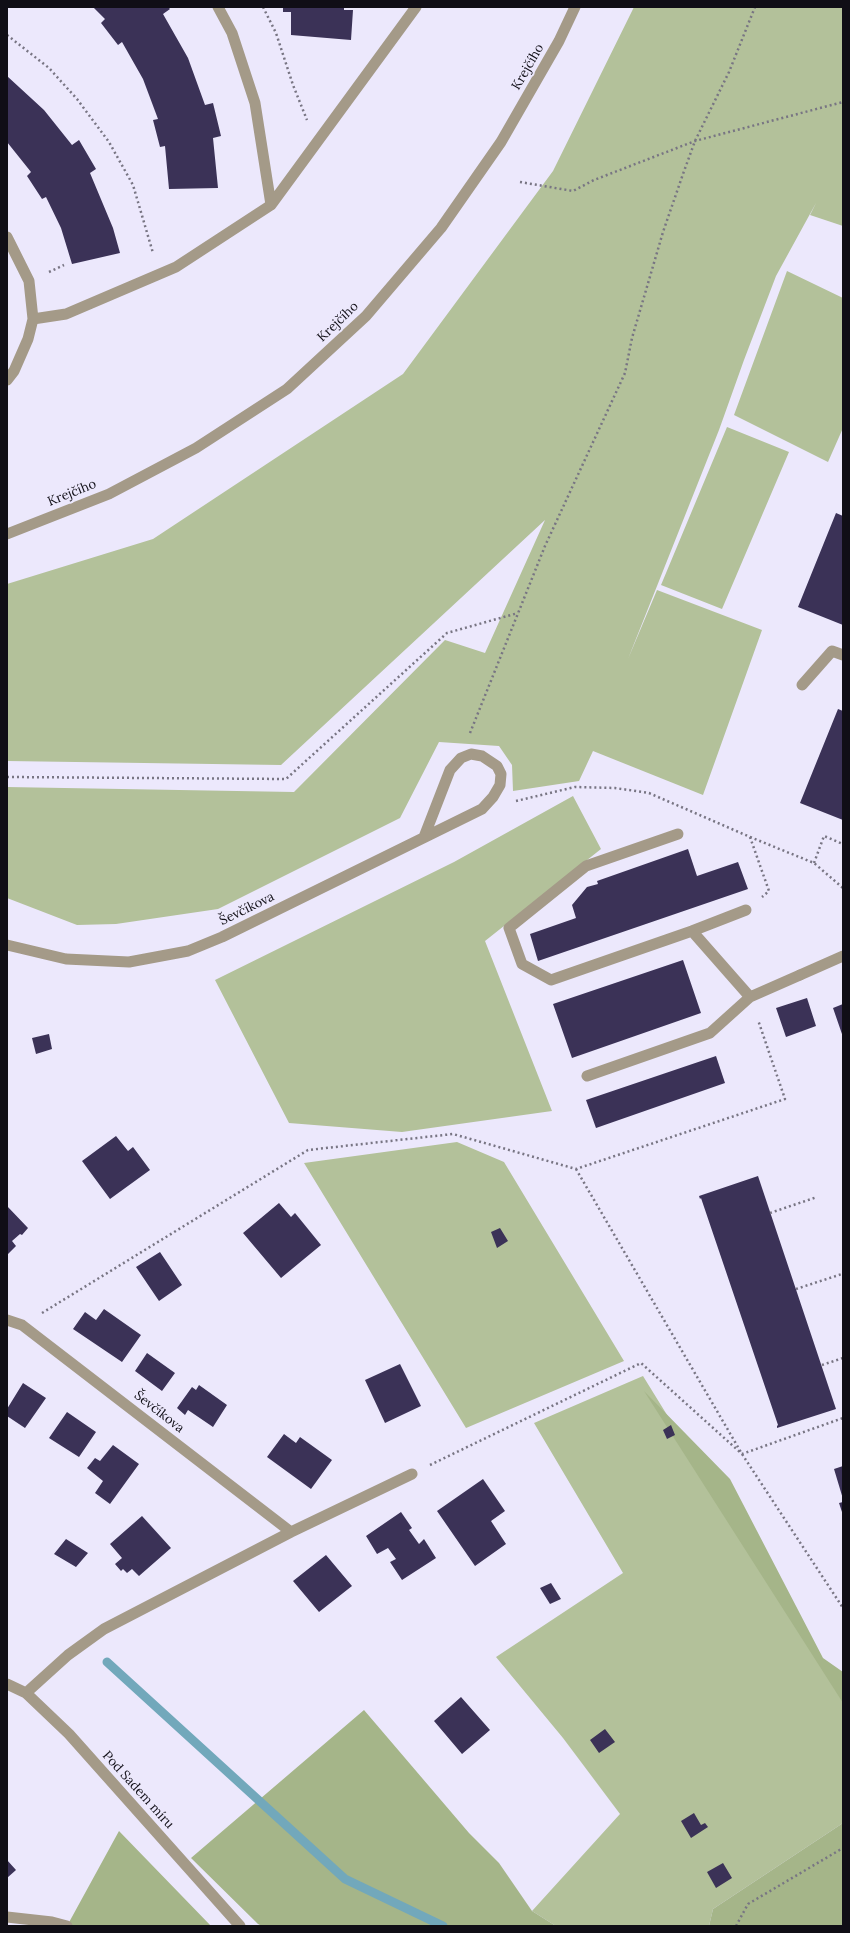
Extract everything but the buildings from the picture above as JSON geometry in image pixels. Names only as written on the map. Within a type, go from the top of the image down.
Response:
[{"type":"street","points":[[218,7],[232,33],[255,103],[271,205]]},
{"type":"street","points":[[33,319],[66,314],[176,267],[271,205],[416,7]]},
{"type":"street","name":"Krejčího","points":[[7,534],[109,494],[196,448],[287,389],[366,316],[440,228],[502,142],[559,41],[575,7]]},
{"type":"street","points":[[7,237],[28,281],[33,319],[28,339],[14,371],[7,380]]},
{"type":"street","points":[[802,685],[832,651],[843,655]]},
{"type":"street","points":[[424,837],[450,770],[461,758],[471,754],[482,756],[497,766],[501,774],[498,790],[482,809]]},
{"type":"street","name":"Ševčíkova","points":[[7,945],[66,959],[129,962],[188,951],[222,937],[482,809]]},
{"type":"street","points":[[678,834],[586,866],[509,928],[522,964],[551,980],[692,931],[746,910]]},
{"type":"street","points":[[692,931],[750,997]]},
{"type":"street","points":[[587,1076],[710,1034],[750,997],[843,956]]},
{"type":"street","name":"Ševčíkova","points":[[7,1320],[22,1324],[291,1532]]},
{"type":"street","points":[[26,1693],[68,1655],[104,1629],[291,1532],[412,1474]]},
{"type":"street","name":"Pod Sadem míru","points":[[7,1684],[26,1693],[69,1734],[240,1926]]},
{"type":"street","points":[[7,1917],[52,1922],[67,1926]]},
{"type":"path","points":[[263,7],[276,33],[293,85],[309,124]]},
{"type":"path","points":[[461,758],[545,546],[625,373],[632,338],[663,232],[696,141],[729,72],[755,7]]},
{"type":"path","points":[[7,35],[49,68],[77,99],[109,142],[133,185],[155,259]]},
{"type":"path","points":[[520,182],[573,191],[594,180],[696,141],[843,102]]},
{"type":"path","points":[[7,777],[286,778],[447,633],[519,612]]},
{"type":"path","points":[[482,809],[575,787],[615,788],[649,793],[814,863],[843,888]]},
{"type":"path","points":[[814,863],[824,836],[843,844]]},
{"type":"path","points":[[750,837],[768,891]]},
{"type":"path","points":[[22,1324],[308,1150],[453,1134],[576,1169],[785,1099],[750,997]]},
{"type":"path","points":[[576,1169],[742,1454],[843,1608]]},
{"type":"path","points":[[770,1213],[817,1197]]},
{"type":"path","points":[[796,1289],[842,1274]]},
{"type":"path","points":[[822,1366],[843,1358]]},
{"type":"path","points":[[412,1474],[642,1363],[742,1454]]},
{"type":"path","points":[[742,1454],[843,1418]]},
{"type":"path","points":[[736,1926],[748,1904],[843,1848]]},
{"type":"green space","points":[[634,7],[843,7],[843,226],[810,215],[816,203],[776,276],[719,430],[628,659],[657,590],[762,630],[703,795],[593,751],[579,781],[513,791],[512,765],[499,746],[439,742],[400,818],[218,909],[116,924],[77,925],[7,898],[7,787],[294,792],[445,640],[485,653],[545,520],[281,765],[7,761],[7,584],[153,539],[403,374],[553,171]]},
{"type":"green space","points":[[787,271],[843,298],[843,428],[828,462],[734,415]]},
{"type":"green space","points":[[727,427],[789,452],[722,609],[661,585]]},
{"type":"green space","points":[[573,796],[601,849],[485,941],[552,1111],[402,1132],[289,1123],[215,980],[454,862]]},
{"type":"green space","points":[[457,1142],[504,1162],[624,1361],[466,1428],[304,1163]]},
{"type":"green space","points":[[643,1376],[843,1700],[843,1823],[713,1909],[709,1926],[556,1926],[532,1911],[620,1814],[563,1738],[496,1657],[623,1573],[534,1423]]},
{"type":"green space","points":[[644,1391],[730,1479],[823,1658],[843,1672],[843,1703]]},
{"type":"green space","points":[[364,1710],[469,1833],[499,1863],[532,1911],[556,1926],[262,1926],[258,1924],[191,1858]]},
{"type":"green space","points":[[843,1823],[843,1926],[709,1926],[713,1909]]},
{"type":"green space","points":[[119,1831],[211,1926],[67,1926]]},
{"type":"waterway","points":[[107,1662],[345,1879],[443,1926]]}]
